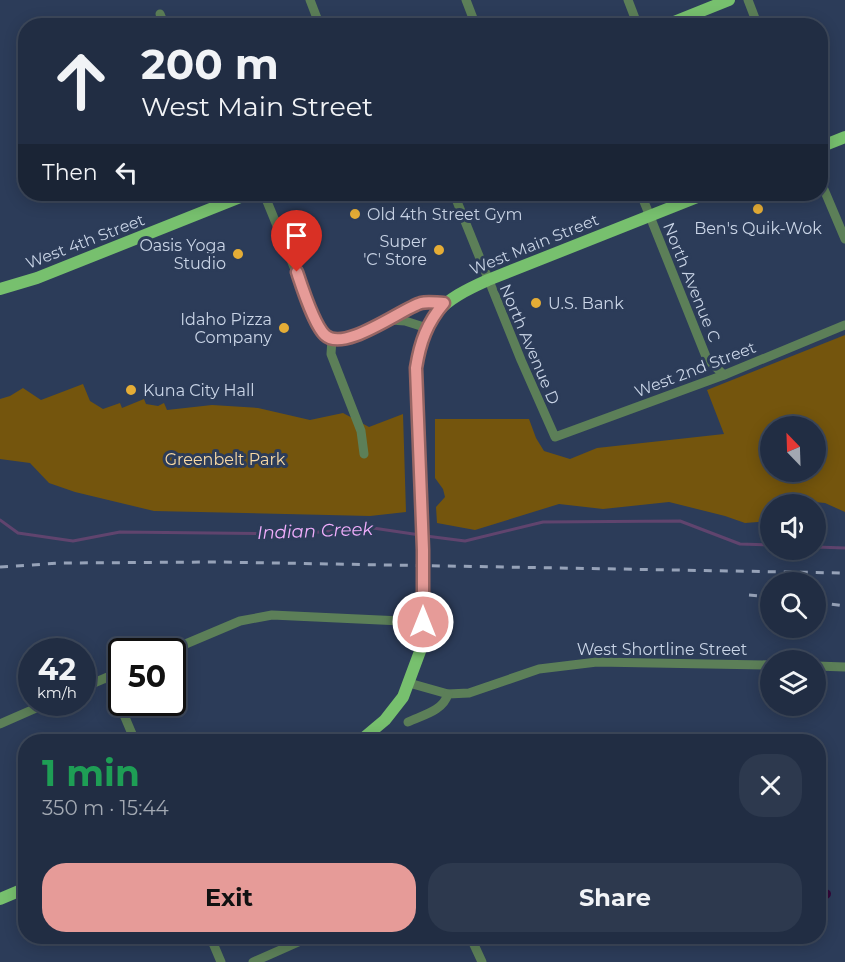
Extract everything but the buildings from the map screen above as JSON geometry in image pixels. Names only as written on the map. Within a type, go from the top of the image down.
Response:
[{"type":"main road","points":[[684,18],[729,0]]},
{"type":"main road","points":[[828,144],[845,137]]},
{"type":"main road","name":"West 4th Street","points":[[0,289],[37,278],[221,201]]},
{"type":"main road","name":"West Main Street","points":[[368,734],[385,720],[403,697],[422,646],[423,550],[416,368],[419,346],[426,328],[444,303],[460,292],[688,201]]},
{"type":"main road","points":[[0,898],[18,891]]},
{"type":"street","points":[[310,0],[317,18]]},
{"type":"street","points":[[466,0],[473,18]]},
{"type":"street","points":[[628,0],[635,18]]},
{"type":"street","points":[[748,0],[755,18]]},
{"type":"street","points":[[160,14],[162,18]]},
{"type":"street","points":[[828,199],[845,239]]},
{"type":"street","points":[[267,201],[319,328],[332,339],[331,354],[361,431],[364,454]]},
{"type":"street","name":"North Avenue D","points":[[457,201],[541,409],[555,437]]},
{"type":"street","name":"North Avenue C","points":[[643,201],[706,359],[724,375]]},
{"type":"street","name":"West Main Street","points":[[332,339],[349,337],[391,320],[402,311],[424,303],[444,303]]},
{"type":"street","points":[[391,320],[416,323],[426,328]]},
{"type":"street","name":"West 2nd Street","points":[[555,437],[724,375],[845,325]]},
{"type":"street","points":[[186,644],[240,621],[272,615],[423,622]]},
{"type":"street","name":"West Shortline Street","points":[[409,683],[448,694],[469,693],[539,669],[567,664],[597,662],[760,665]]},
{"type":"street","points":[[826,666],[845,667]]},
{"type":"street","points":[[96,682],[108,677]]},
{"type":"street","points":[[408,722],[441,707],[446,702],[448,694]]},
{"type":"street","points":[[0,724],[18,716]]},
{"type":"street","points":[[124,716],[132,734]]},
{"type":"street","points":[[213,944],[221,962]]},
{"type":"street","points":[[253,962],[294,944]]},
{"type":"street","points":[[474,944],[482,962]]},
{"type":"green space","points":[[845,335],[845,512],[826,503],[826,494],[760,494],[760,522],[745,523],[669,502],[603,509],[559,504],[475,530],[437,523],[436,507],[445,497],[443,489],[435,478],[435,419],[529,419],[544,451],[570,459],[597,448],[724,434],[707,390]]},
{"type":"green space","name":"Greenbelt Park","points":[[83,384],[90,401],[103,409],[120,403],[122,408],[144,399],[146,404],[158,406],[164,403],[167,410],[212,405],[258,408],[310,420],[343,413],[369,427],[403,414],[406,512],[370,516],[154,511],[75,492],[49,483],[30,463],[0,459],[0,399],[23,388],[41,400]]},
{"type":"waterway","name":"Indian Creek","points":[[0,520],[18,533],[73,541],[120,532],[293,534],[373,528],[420,535]]},
{"type":"waterway","name":"Indian Creek","points":[[426,536],[465,541],[543,522],[680,521],[740,544],[760,545]]},
{"type":"waterway","name":"Indian Creek","points":[[826,547],[845,548]]},
{"type":"railway","points":[[0,567],[61,563],[218,562],[845,573]]},
{"type":"railway","points":[[749,595],[760,596]]},
{"type":"railway","points":[[826,603],[845,606]]},
{"type":"place","name":"Ben's Quik-Wok","points":[[758,209]]},
{"type":"place","name":"Old 4th Street Gym","points":[[355,214]]},
{"type":"place","name":"Super 'C' Store","points":[[439,250]]},
{"type":"place","name":"Oasis Yoga Studio","points":[[238,254]]},
{"type":"place","name":"U.S. Bank","points":[[536,303]]},
{"type":"place","name":"Idaho Pizza Company","points":[[284,328]]},
{"type":"place","name":"Kuna City Hall","points":[[131,390]]},
{"type":"route","points":[[297,272],[319,328],[332,339],[349,337],[391,320],[402,311],[424,303],[444,303],[426,328],[419,346],[416,368],[423,550],[423,622]]}]
